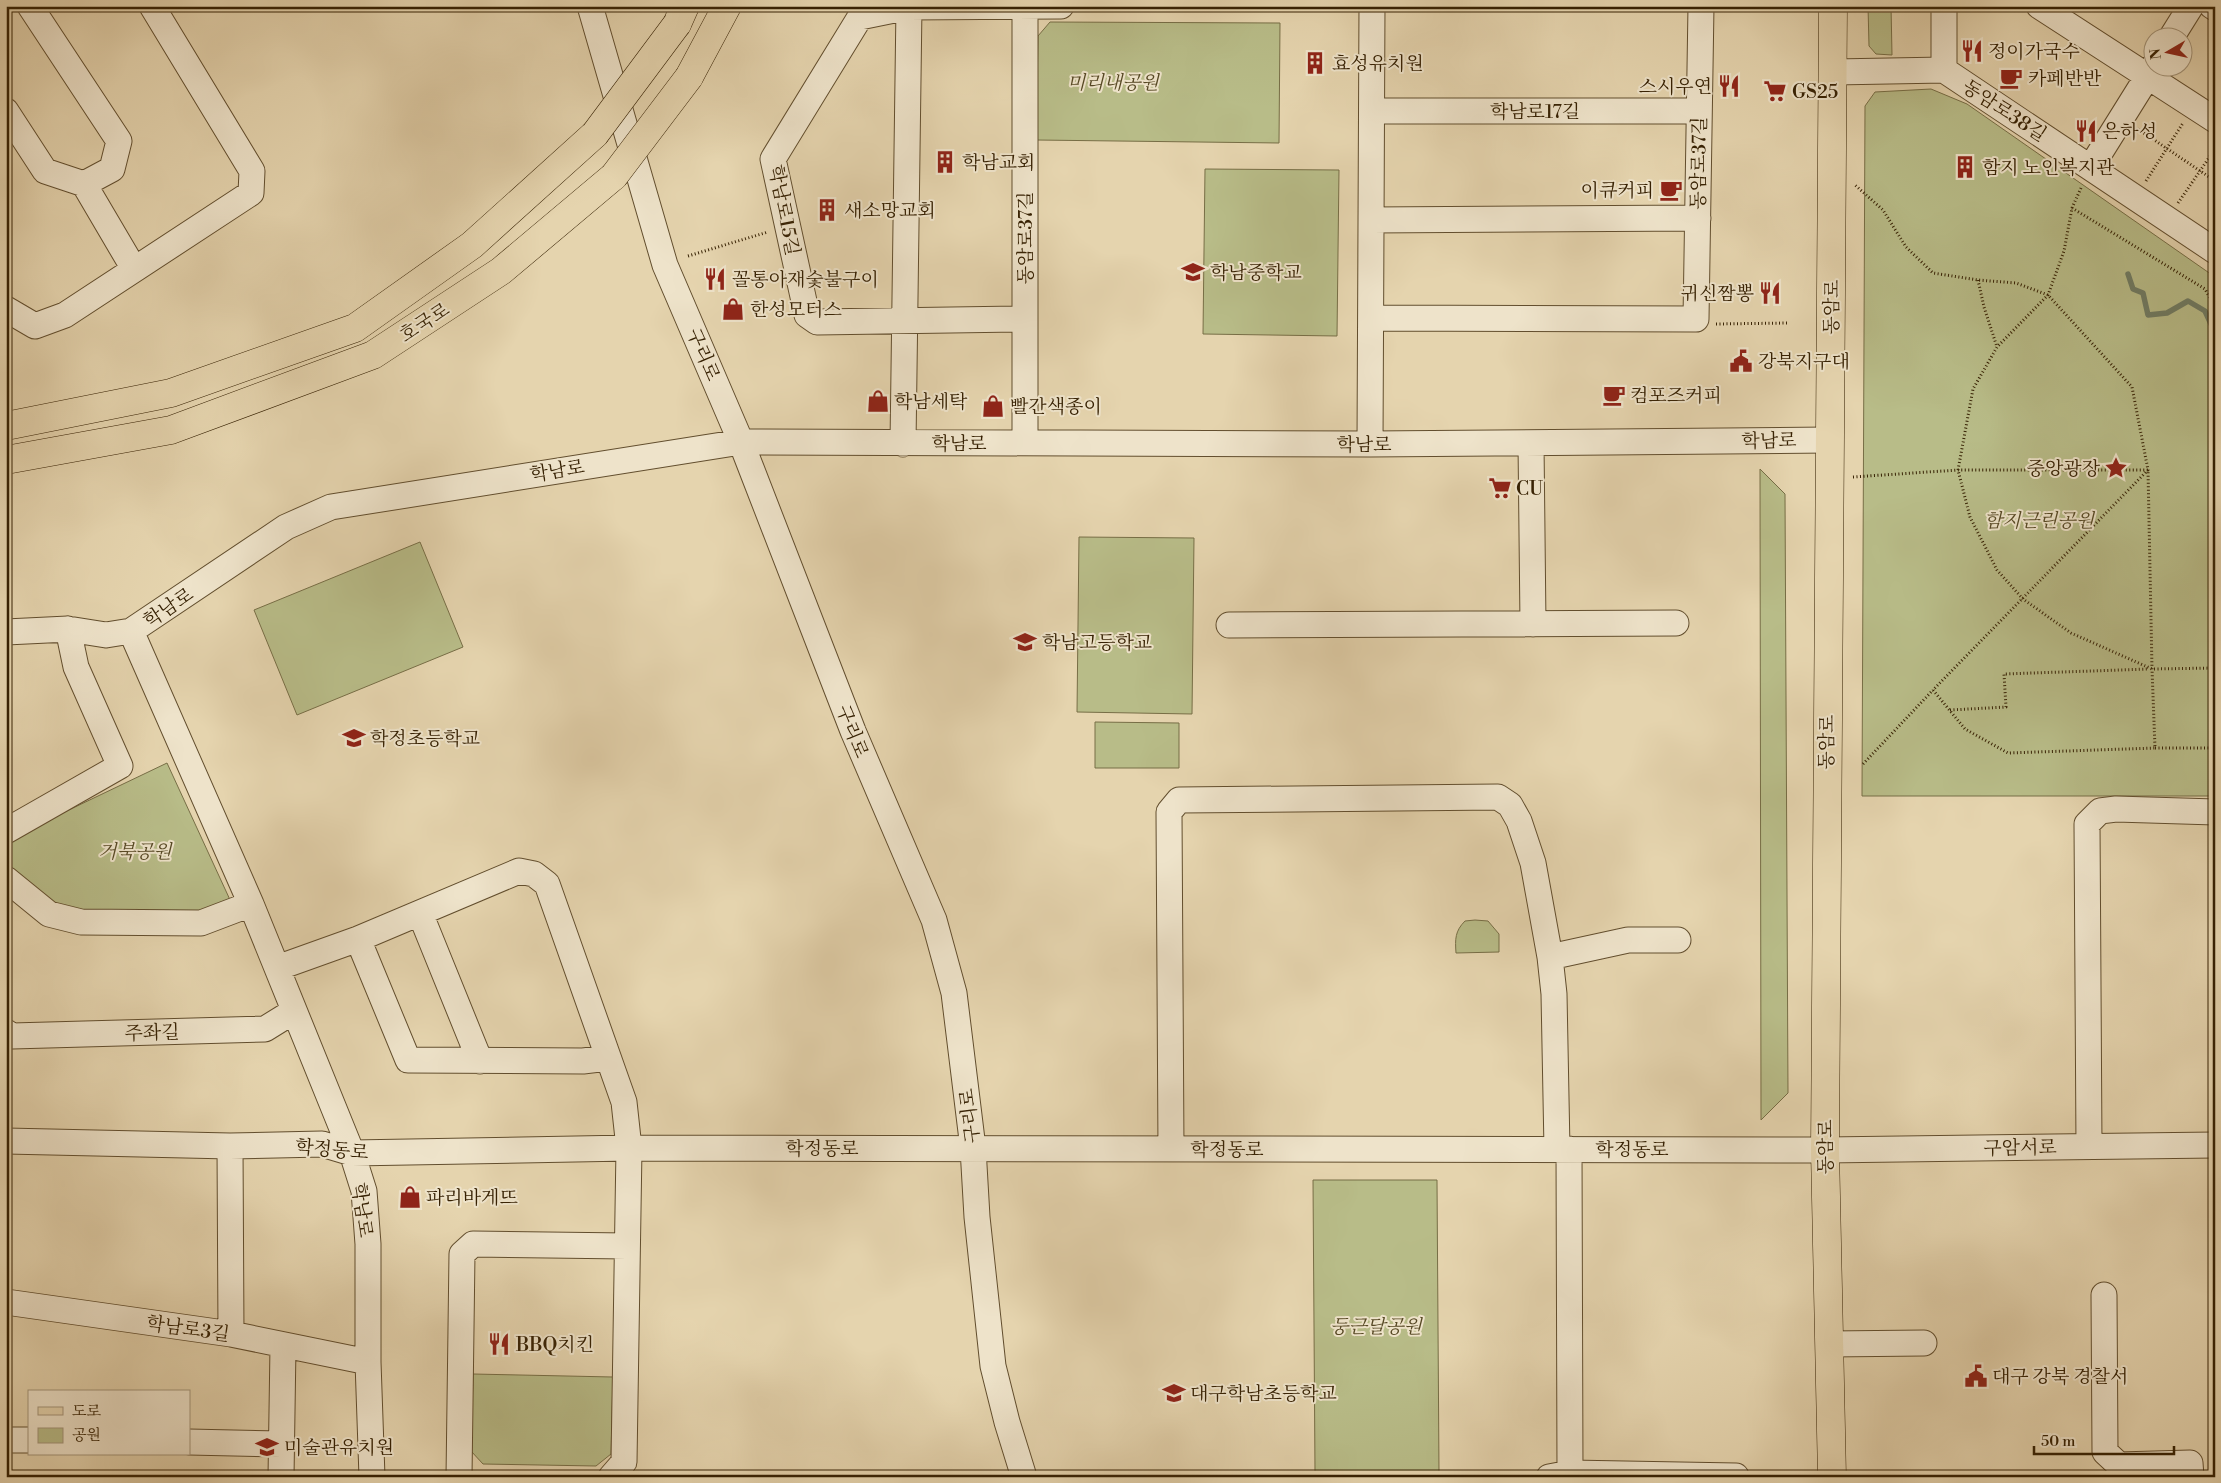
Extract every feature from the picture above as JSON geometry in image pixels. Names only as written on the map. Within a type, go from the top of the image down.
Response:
[{"type":"main road","name":"호국로","points":[[6,460],[171,430],[373,355],[501,271],[614,176],[689,77],[728,6]]},
{"type":"main road","name":"동암로","points":[[1832,1477],[1824,1150],[1829,440],[1834,72],[1833,6]]},
{"type":"main road","name":"호국로","points":[[6,426],[171,394],[355,328],[472,245],[595,134],[681,15]]},
{"type":"street","points":[[30,6],[119,141],[112,169],[84,184]]},
{"type":"street","points":[[6,309],[35,326],[65,315],[251,193],[252,171],[152,6]]},
{"type":"street","name":"구리로","points":[[590,6],[665,265],[741,442],[853,731],[934,920],[954,992],[973,1148],[977,1217],[993,1366],[1007,1422],[1024,1477]]},
{"type":"street","points":[[904,444],[907,320],[909,7],[1061,6]]},
{"type":"street","points":[[1370,444],[1372,6]]},
{"type":"street","name":"동암로37길","points":[[1696,319],[1701,6]]},
{"type":"street","name":"동암로38길","points":[[1944,6],[1944,70]]},
{"type":"street","points":[[2039,6],[2144,67]]},
{"type":"street","points":[[2177,28],[2191,6]]},
{"type":"street","name":"학남로15길","points":[[909,7],[860,17],[773,159],[807,315],[817,322],[1025,319]]},
{"type":"street","name":"동암로37길","points":[[1025,7],[1025,443]]},
{"type":"street","name":"동암로38길","points":[[1834,72],[1944,70],[2091,166],[2215,251]]},
{"type":"street","points":[[2091,166],[2146,78]]},
{"type":"street","points":[[2159,78],[2193,106],[2215,120]]},
{"type":"street","points":[[6,111],[45,171],[84,184],[134,269]]},
{"type":"street","name":"학남로17길","points":[[1372,111],[1699,111]]},
{"type":"street","points":[[1371,220],[1698,218]]},
{"type":"street","points":[[1371,318],[1696,319]]},
{"type":"street","name":"학남로","points":[[6,632],[68,629],[106,636],[131,632],[286,527],[331,507],[741,442],[1370,444],[1829,440]]},
{"type":"street","points":[[1531,442],[1533,624]]},
{"type":"street","points":[[1230,625],[1676,623]]},
{"type":"street","points":[[6,831],[120,766],[76,667],[68,629]]},
{"type":"street","name":"학남로","points":[[131,632],[251,904],[352,1153],[364,1191],[368,1244],[368,1362],[372,1477]]},
{"type":"street","points":[[1171,1149],[1168,812],[1179,800],[1498,797],[1510,805],[1519,821],[1533,863],[1550,957],[1554,994],[1563,1149],[1560,1475],[1736,1476]]},
{"type":"street","points":[[2089,1146],[2087,824],[2100,811],[2116,809],[2215,812]]},
{"type":"street","points":[[277,968],[358,939],[519,871],[534,874],[547,884],[624,1102],[629,1148],[624,1462],[611,1477]]},
{"type":"street","points":[[6,879],[49,914],[82,922],[201,923],[251,904]]},
{"type":"street","points":[[420,913],[480,1061]]},
{"type":"street","points":[[358,939],[408,1060],[583,1061],[608,1058]]},
{"type":"street","points":[[1550,957],[1628,940],[1678,940]]},
{"type":"street","name":"주좌길","points":[[6,1032],[12,1036],[264,1029],[294,1012]]},
{"type":"street","name":"학정동로","points":[[6,1141],[230,1146],[322,1144],[352,1153],[629,1148],[1824,1150]]},
{"type":"street","name":"구암서로","points":[[1824,1150],[2215,1145]]},
{"type":"street","points":[[230,1146],[231,1334]]},
{"type":"street","points":[[459,1477],[462,1254],[473,1244],[627,1246]]},
{"type":"street","points":[[2104,1295],[2105,1452],[2119,1465],[2190,1464],[2191,1477]]},
{"type":"street","name":"학남로3길","points":[[6,1302],[231,1334],[368,1362]]},
{"type":"street","points":[[1829,1344],[1924,1343]]},
{"type":"street","points":[[281,1477],[284,1346]]},
{"type":"street","points":[[6,1440],[28,1440]]},
{"type":"street","points":[[190,1442],[281,1444]]},
{"type":"path","points":[[2145,184],[2193,106]]},
{"type":"path","points":[[2121,118],[2215,180]]},
{"type":"path","points":[[2176,206],[2215,149]]},
{"type":"path","points":[[2091,166],[2072,208],[2064,251],[2048,295],[1997,347],[1973,390],[1958,470],[1970,517],[1997,570],[2023,599],[2071,633],[2152,669]]},
{"type":"path","points":[[1833,177],[1842,174],[1884,210],[1906,246],[1933,272],[1978,280],[2016,283],[2048,295],[2132,386],[2148,470],[2155,748]]},
{"type":"path","points":[[2072,208],[2206,289],[2215,307]]},
{"type":"path","points":[[688,256],[788,226]]},
{"type":"path","points":[[1978,280],[1997,347]]},
{"type":"path","points":[[1696,319],[1716,324],[1789,323]]},
{"type":"path","points":[[1830,479],[1958,470],[2148,470]]},
{"type":"path","points":[[1863,764],[2148,470]]},
{"type":"path","points":[[1949,710],[2006,707],[2004,674],[2215,668]]},
{"type":"path","points":[[1933,690],[1965,728],[2008,753],[2215,748]]},
{"type":"green space","points":[[1868,6],[1891,6],[1892,55],[1876,54],[1869,46]]},
{"type":"green space","name":"미리내공원","points":[[1050,22],[1280,23],[1279,143],[1036,140],[1038,36]]},
{"type":"green space","name":"함지근린공원","points":[[1931,89],[1967,104],[2215,277],[2215,796],[1862,796],[1865,106],[1875,92]]},
{"type":"green space","points":[[1205,169],[1339,170],[1337,336],[1203,334]]},
{"type":"green space","points":[[1760,469],[1785,494],[1788,1093],[1761,1120]]},
{"type":"green space","points":[[1079,537],[1194,538],[1192,714],[1077,712]]},
{"type":"green space","points":[[420,542],[463,647],[297,715],[254,610]]},
{"type":"green space","points":[[1095,722],[1179,723],[1179,768],[1095,768]]},
{"type":"green space","name":"거북공원","points":[[167,763],[231,902],[199,917],[51,909],[6,864],[6,840]]},
{"type":"green space","points":[[1465,921],[1488,921],[1499,934],[1499,952],[1456,953],[1456,939],[1459,928]]},
{"type":"green space","name":"둥근달공원","points":[[1313,1180],[1437,1180],[1439,1472],[1315,1472]]},
{"type":"green space","points":[[473,1374],[613,1377],[611,1454],[596,1466],[483,1464],[471,1451]]},
{"type":"waterway","points":[[2128,274],[2133,289],[2143,293],[2148,315],[2167,313],[2188,301],[2205,311],[2211,324],[2215,324]]},
{"type":"place","name":"정이가국수","points":[[1972,51]]},
{"type":"place","name":"효성유치원","points":[[1315,63]]},
{"type":"place","name":"카페반반","points":[[2011,78]]},
{"type":"place","name":"스시우연","points":[[1729,86]]},
{"type":"place","name":"GS25","points":[[1775,91]]},
{"type":"place","name":"은하성","points":[[2086,131]]},
{"type":"place","name":"학남교회","points":[[945,162]]},
{"type":"place","name":"함지 노인복지관","points":[[1965,167]]},
{"type":"place","name":"이큐커피","points":[[1671,190]]},
{"type":"place","name":"새소망교회","points":[[827,210]]},
{"type":"place","name":"학남중학교","points":[[1193,272]]},
{"type":"place","name":"꼴통아재숯불구이","points":[[715,279]]},
{"type":"place","name":"귀신짬뽕","points":[[1770,293]]},
{"type":"place","name":"한성모터스","points":[[733,309]]},
{"type":"place","name":"강북지구대","points":[[1741,361]]},
{"type":"place","name":"컴포즈커피","points":[[1614,395]]},
{"type":"place","name":"학남세탁","points":[[878,401]]},
{"type":"place","name":"빨간색종이","points":[[993,406]]},
{"type":"place","name":"중앙광장","points":[[2116,468]]},
{"type":"place","name":"CU","points":[[1500,488]]},
{"type":"place","name":"학남고등학교","points":[[1025,642]]},
{"type":"place","name":"학정초등학교","points":[[354,738]]},
{"type":"place","name":"파리바게뜨","points":[[410,1197]]},
{"type":"place","name":"BBQ치킨","points":[[499,1344]]},
{"type":"place","name":"대구 강북 경찰서","points":[[1976,1376]]},
{"type":"place","name":"대구학남초등학교","points":[[1174,1393]]},
{"type":"place","name":"미술관유치원","points":[[267,1447]]}]
